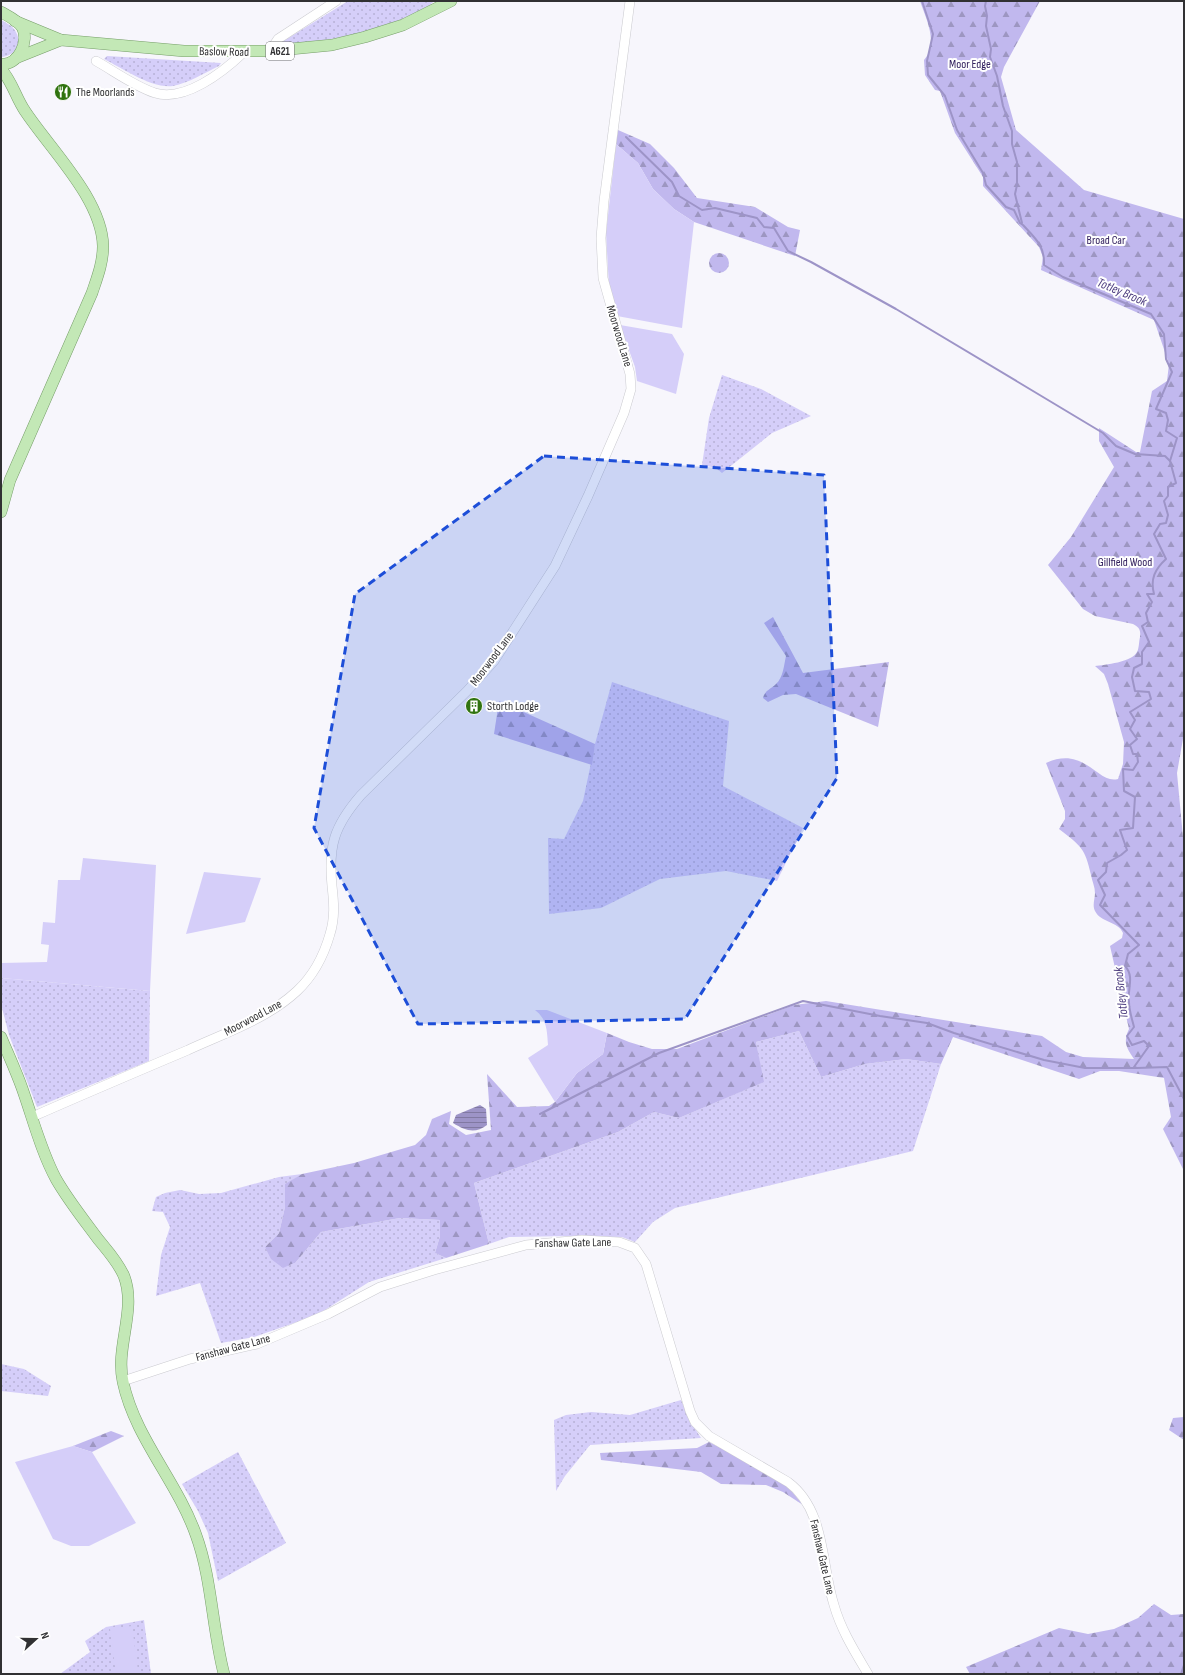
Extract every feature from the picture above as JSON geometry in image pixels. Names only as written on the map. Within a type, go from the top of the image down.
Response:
[{"type":"main road","name":"Baslow Road","points":[[15,21],[60,40],[184,51],[270,51],[332,44],[365,37],[403,25],[451,1]]},
{"type":"main road","name":"A621","points":[[1,12],[15,21],[23,29],[24,36],[20,53],[16,59],[6,64],[1,64]]},
{"type":"main road","name":"Baslow Road","points":[[16,59],[60,40]]},
{"type":"main road","points":[[14,90],[13,77],[16,59]]},
{"type":"main road","points":[[1,69],[25,112],[64,163],[94,211],[100,227],[103,252],[101,266],[92,294],[15,468],[1,512]]},
{"type":"main road","points":[[1,1037],[16,1070],[46,1158],[56,1179],[114,1258],[124,1275],[128,1300],[121,1366],[123,1381],[135,1420],[180,1498],[196,1535],[202,1557],[216,1641],[224,1674]]},
{"type":"street","points":[[270,51],[278,39],[336,1]]},
{"type":"street","name":"Moorwood Lane","points":[[32,1117],[240,1027],[280,1005],[309,978],[327,943],[333,924],[334,906],[330,858],[333,840],[347,811],[361,795],[486,671],[514,631],[554,566],[597,475],[624,413],[631,389],[629,366],[613,318],[603,278],[601,238],[604,201],[630,1]]},
{"type":"street","points":[[96,61],[149,90],[160,94],[168,94],[189,90],[214,77],[226,69],[243,52]]},
{"type":"street","name":"Fanshaw Gate Lane","points":[[123,1381],[190,1359],[257,1344],[328,1314],[380,1287],[498,1252],[526,1245],[555,1241],[582,1240],[627,1244],[641,1255],[646,1264],[690,1411],[695,1422],[709,1436],[788,1482],[805,1498],[818,1530],[833,1604],[850,1642],[868,1674]]},
{"type":"highlighted area","points":[[544,456],[824,475],[837,778],[685,1019],[418,1024],[314,828],[355,594]]},
{"type":"shaded area","points":[[348,1],[433,2],[422,11],[384,26],[338,38],[316,42],[281,45],[282,42]]},
{"type":"shaded area","points":[[1,20],[13,28],[17,34],[18,43],[17,48],[11,54],[1,57]]},
{"type":"shaded area","points":[[107,56],[221,63],[219,66],[185,83],[165,86],[147,81],[128,72],[104,59]]},
{"type":"shaded area","points":[[616,144],[638,163],[653,189],[674,209],[694,222],[682,328],[617,316],[609,287],[606,233]]},
{"type":"shaded area","points":[[620,325],[672,334],[684,354],[676,394],[637,381],[635,367]]},
{"type":"shaded area","points":[[722,375],[761,389],[811,416],[772,433],[722,473],[716,468],[702,465],[709,418]]},
{"type":"shaded area","points":[[612,682],[729,721],[723,786],[803,828],[777,881],[726,871],[660,879],[601,908],[549,914],[548,838],[564,839],[583,801],[595,744]]},
{"type":"shaded area","points":[[83,858],[156,865],[150,991],[1,978],[1,963],[47,962],[49,945],[41,944],[43,922],[55,923],[58,880],[80,880]]},
{"type":"shaded area","points":[[204,872],[261,878],[245,922],[186,934]]},
{"type":"shaded area","points":[[1,978],[150,991],[149,1061],[37,1107],[9,1035],[1,1004]]},
{"type":"shaded area","points":[[535,1010],[547,1010],[607,1033],[603,1054],[577,1073],[555,1102],[528,1058],[548,1045],[547,1030],[544,1021]]},
{"type":"shaded area","points":[[799,1031],[821,1077],[865,1064],[906,1059],[941,1064],[913,1151],[675,1208],[653,1222],[635,1242],[622,1237],[572,1236],[509,1237],[489,1244],[474,1183],[618,1132],[654,1112],[679,1118],[763,1082],[756,1042]]},
{"type":"shaded area","points":[[480,1105],[486,1109],[487,1125],[483,1128],[478,1130],[466,1130],[453,1123],[456,1115]]},
{"type":"shaded area","points":[[302,1174],[285,1185],[285,1207],[279,1233],[265,1247],[296,1262],[321,1232],[400,1218],[440,1220],[440,1236],[435,1253],[446,1258],[369,1282],[317,1315],[254,1337],[221,1343],[200,1283],[156,1296],[161,1255],[170,1227],[163,1212],[152,1211],[156,1197],[165,1193],[180,1190],[199,1194],[221,1193],[279,1177]]},
{"type":"shaded area","points":[[1,1364],[24,1369],[51,1386],[48,1396],[1,1391]]},
{"type":"shaded area","points":[[681,1400],[692,1424],[701,1438],[590,1445],[565,1476],[556,1491],[554,1420],[566,1415],[591,1412],[630,1415]]},
{"type":"shaded area","points":[[73,1446],[92,1452],[136,1523],[89,1546],[71,1546],[53,1539],[15,1462]]},
{"type":"shaded area","points":[[238,1452],[286,1543],[218,1581],[208,1533],[198,1511],[182,1484]]},
{"type":"shaded area","points":[[144,1620],[151,1674],[60,1674],[90,1652],[85,1641],[106,1627]]},
{"type":"shaded area","points":[[132,1626],[138,1671],[116,1674],[110,1629]]},
{"type":"green space","points":[[920,1],[1040,1],[1004,67],[1001,77],[1016,130],[1084,190],[1184,219],[1184,733],[1177,773],[1184,848],[1184,1171],[1163,1129],[1171,1117],[1164,1078],[1119,1071],[1100,1071],[1079,1079],[953,1037],[941,1064],[906,1059],[865,1064],[821,1077],[799,1031],[756,1042],[764,1082],[679,1118],[654,1112],[618,1132],[474,1183],[489,1244],[446,1258],[435,1253],[440,1236],[440,1220],[400,1218],[321,1232],[296,1262],[283,1268],[271,1259],[265,1247],[279,1233],[285,1207],[285,1184],[302,1174],[354,1163],[415,1145],[426,1135],[432,1119],[451,1111],[449,1124],[466,1135],[491,1130],[487,1074],[517,1107],[549,1106],[555,1102],[577,1073],[603,1054],[607,1033],[652,1049],[677,1049],[794,1005],[826,1001],[1042,1036],[1066,1052],[1083,1057],[1134,1059],[1126,1044],[1126,1037],[1129,1029],[1110,946],[1122,938],[1123,933],[1117,926],[1101,918],[1094,909],[1095,888],[1087,859],[1081,848],[1059,829],[1065,819],[1065,811],[1046,763],[1059,759],[1071,759],[1089,766],[1111,779],[1118,779],[1123,764],[1124,742],[1108,684],[1104,674],[1095,666],[1124,661],[1134,655],[1138,649],[1140,631],[1133,624],[1095,616],[1083,609],[1048,565],[1071,537],[1114,467],[1099,441],[1099,428],[1136,452],[1140,452],[1152,391],[1167,381],[1169,364],[1154,320],[1041,270],[1043,257],[1039,247],[983,186],[983,177],[955,133],[940,91],[935,90],[925,75],[924,60],[931,46],[931,39],[928,23]]},
{"type":"green space","points":[[618,130],[650,144],[674,168],[697,198],[755,207],[788,227],[800,230],[795,256],[694,222],[674,209],[653,189],[638,163],[616,144]]},
{"type":"green space","points":[[719,253],[726,256],[729,263],[726,270],[719,273],[712,270],[709,263],[712,256]]},
{"type":"green space","points":[[773,617],[803,673],[889,662],[878,727],[796,694],[783,695],[768,702],[763,698],[767,691],[776,684],[780,678],[786,656],[764,623]]},
{"type":"green space","points":[[499,701],[595,744],[592,765],[494,734]]},
{"type":"green space","points":[[1184,1417],[1184,1440],[1169,1430],[1173,1418]]},
{"type":"green space","points":[[111,1431],[124,1436],[92,1452],[73,1446]]},
{"type":"green space","points":[[709,1442],[755,1465],[785,1483],[803,1505],[783,1492],[766,1485],[721,1484],[701,1472],[601,1460],[600,1453],[697,1448]]},
{"type":"green space","points":[[1154,1604],[1171,1615],[1184,1614],[1184,1674],[970,1674],[966,1667],[1059,1628],[1088,1634],[1114,1629],[1138,1618]]},
{"type":"waterway","name":"Totley Brook","points":[[922,1],[933,34],[927,61],[928,75],[945,96],[957,130],[983,173],[986,185],[1006,207],[1014,210],[1020,223],[1041,247],[1044,265],[1063,277],[1151,314],[1164,334],[1166,359],[1172,372],[1156,409],[1166,413],[1168,420],[1166,431],[1177,438],[1170,461],[1176,483],[1168,487],[1168,496],[1164,501],[1168,515],[1166,523],[1160,524],[1154,534],[1166,559],[1154,575],[1154,594],[1147,594],[1152,602],[1146,613],[1148,622],[1142,626],[1149,642],[1142,652],[1142,664],[1134,668],[1132,677],[1135,691],[1149,692],[1151,699],[1130,712],[1135,720],[1130,729],[1137,739],[1130,745],[1133,754],[1137,754],[1138,762],[1133,770],[1123,769],[1124,791],[1135,797],[1133,828],[1120,830],[1127,850],[1107,863],[1106,872],[1098,880],[1105,895],[1100,905],[1139,945],[1128,954],[1125,966],[1130,974],[1129,1005],[1134,1027],[1127,1036],[1132,1045],[1144,1041],[1149,1046],[1134,1067],[1167,1067],[1184,1099]]},
{"type":"waterway","points":[[986,1],[986,26],[991,49],[990,57],[997,76],[1003,106],[1012,131],[1012,144],[1017,162],[1017,185],[1015,194],[1022,223]]},
{"type":"waterway","points":[[626,137],[672,182],[679,196],[702,210],[715,208],[757,218],[764,227],[774,228],[788,251],[896,309],[1103,433],[1116,446],[1135,454],[1165,456],[1170,461]]},
{"type":"waterway","points":[[540,1114],[659,1053],[803,1001],[880,1016],[927,1023],[954,1033],[1044,1060],[1085,1068],[1136,1068]]},
{"type":"waterway","points":[[1181,1674],[1184,1665]]},
{"type":"place","name":"The Moorlands","points":[[63,92]]},
{"type":"place","name":"Storth Lodge","points":[[474,706]]},
{"type":"park label","name":"Moor Edge","points":[[970,64]]},
{"type":"park label","name":"Broad Car","points":[[1106,240]]},
{"type":"park label","name":"Gillfield Wood","points":[[1125,562]]}]
